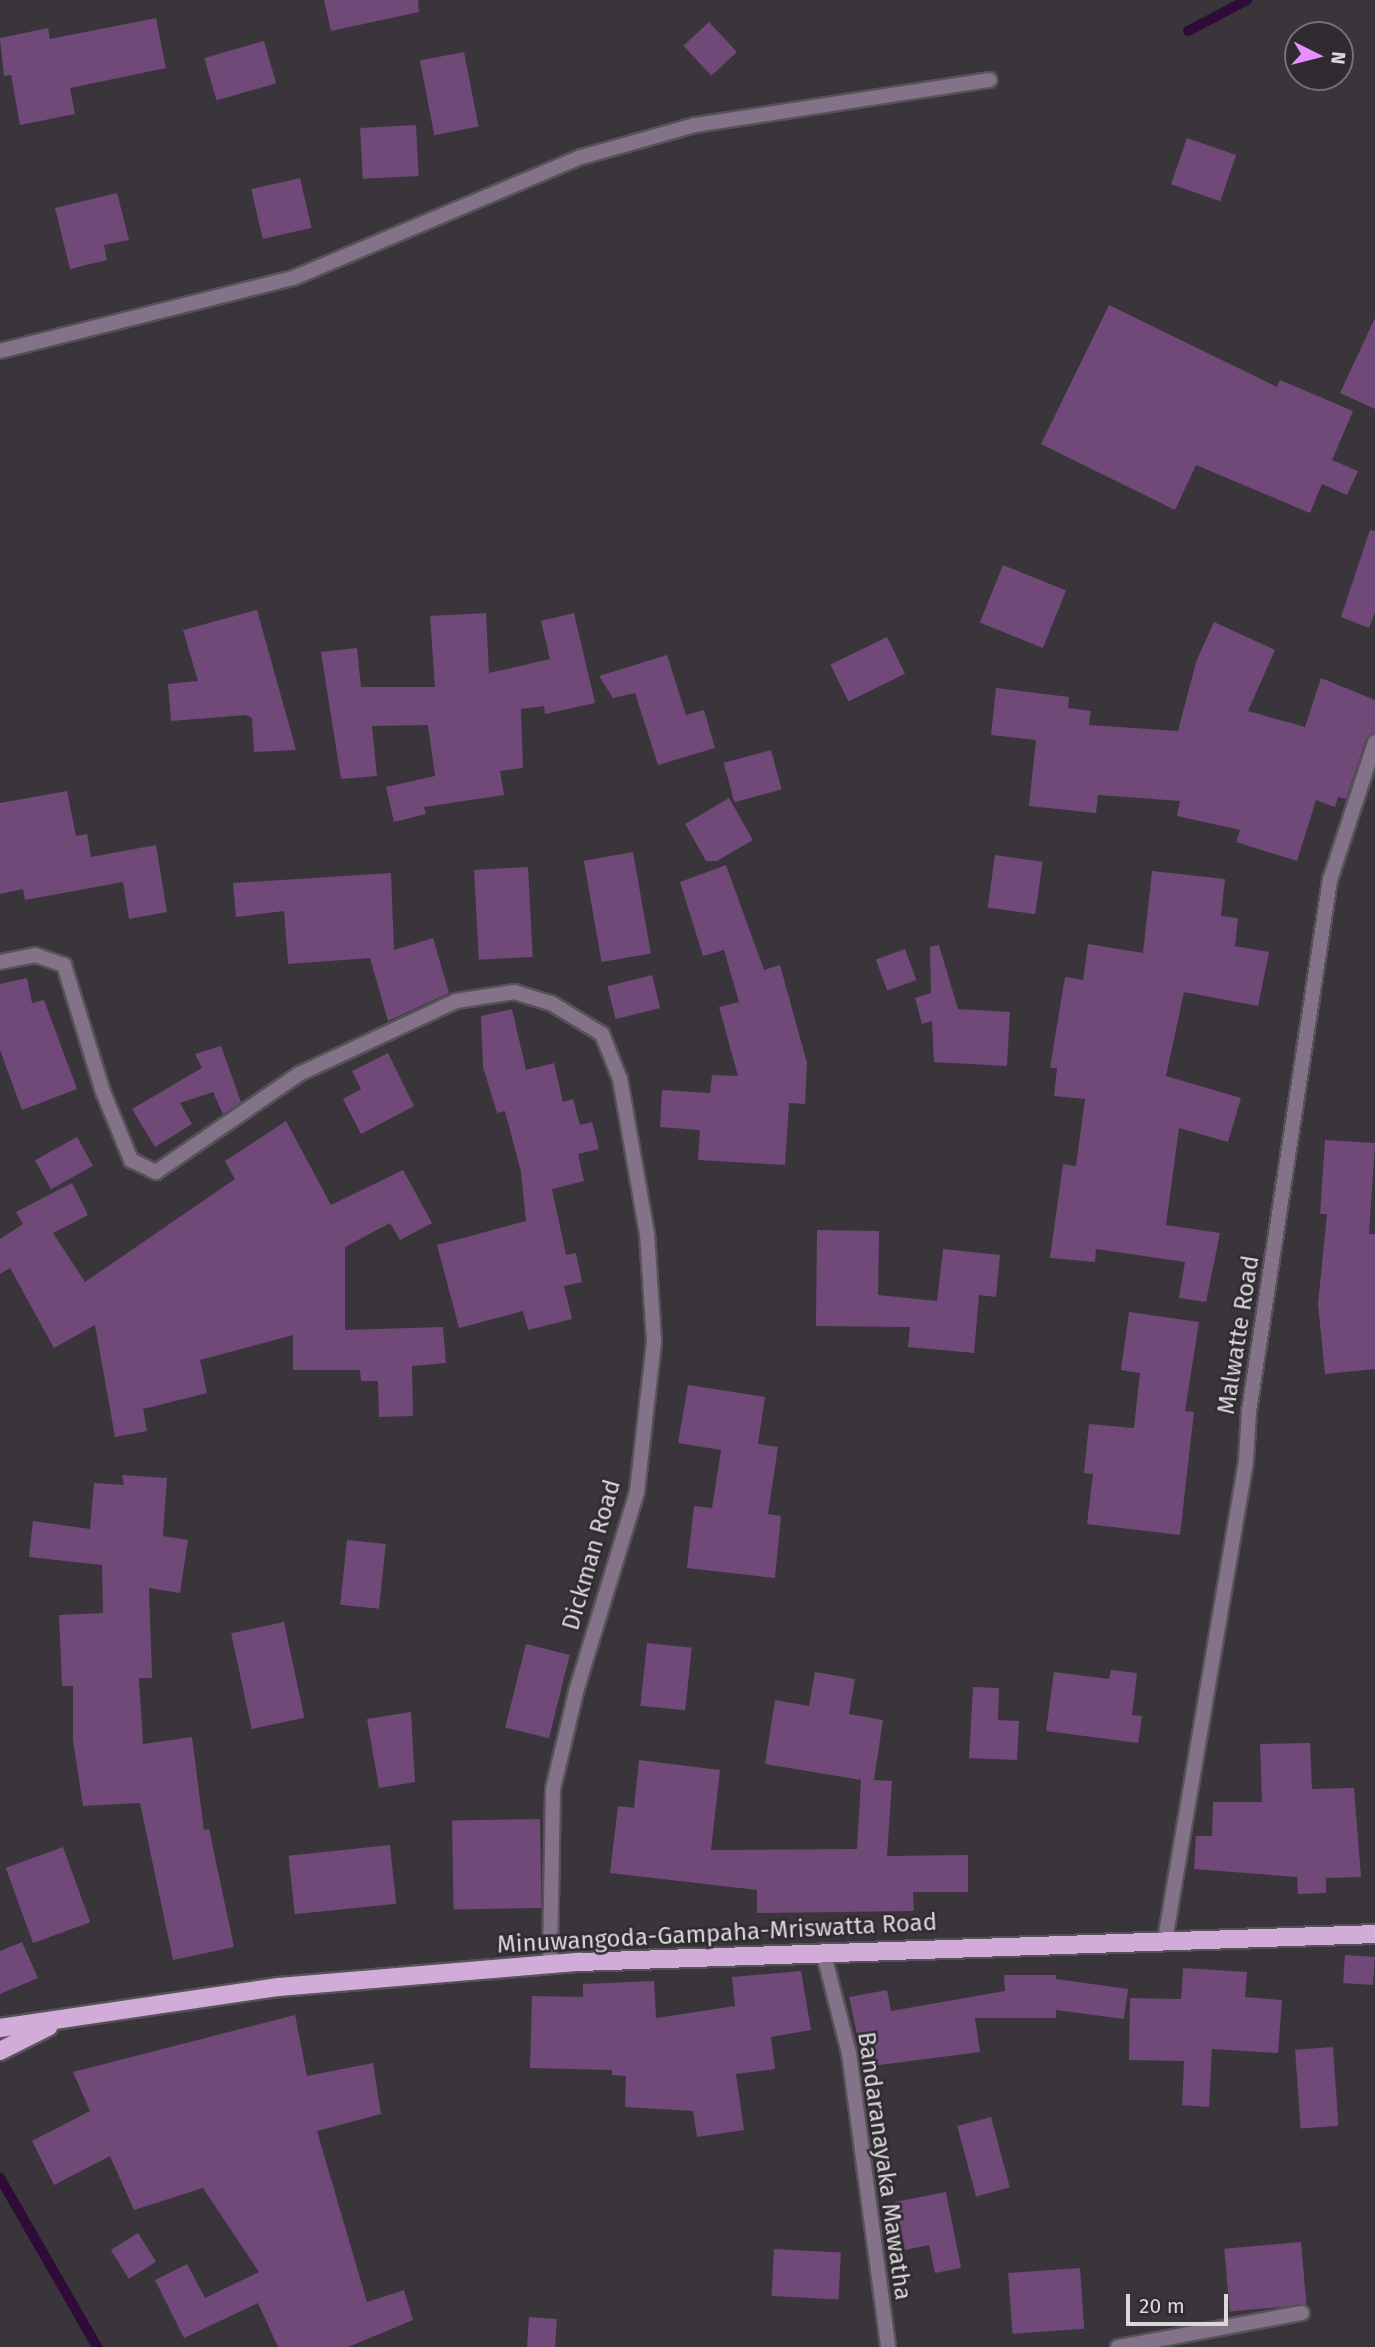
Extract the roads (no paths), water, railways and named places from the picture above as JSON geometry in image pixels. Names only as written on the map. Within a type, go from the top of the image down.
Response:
[{"type":"main road","name":"Minuwangoda-Gampaha-Mriswatta Road","points":[[0,2028],[279,1987],[550,1964],[822,1951],[1375,1934]]},
{"type":"main road","points":[[0,2051],[64,2020]]},
{"type":"street","points":[[0,351],[293,278],[581,157],[695,125],[990,80]]},
{"type":"street","name":"Malwatte Road","points":[[1165,1940],[1246,1460],[1249,1411],[1330,880],[1375,742]]},
{"type":"street","name":"Dickman Road","points":[[0,962],[35,955],[64,965],[103,1092],[131,1160],[156,1172],[299,1074],[456,1001],[514,992],[551,1003],[602,1034],[620,1079],[647,1233],[654,1342],[637,1492],[577,1688],[554,1789],[550,1964]]},
{"type":"street","name":"Bandaranayaka Mawatha","points":[[822,1951],[849,2053],[888,2347]]},
{"type":"street","points":[[1118,2347],[1302,2313]]},
{"type":"waterway","points":[[1188,31],[1247,0]]},
{"type":"waterway","points":[[0,2178],[97,2347]]}]
